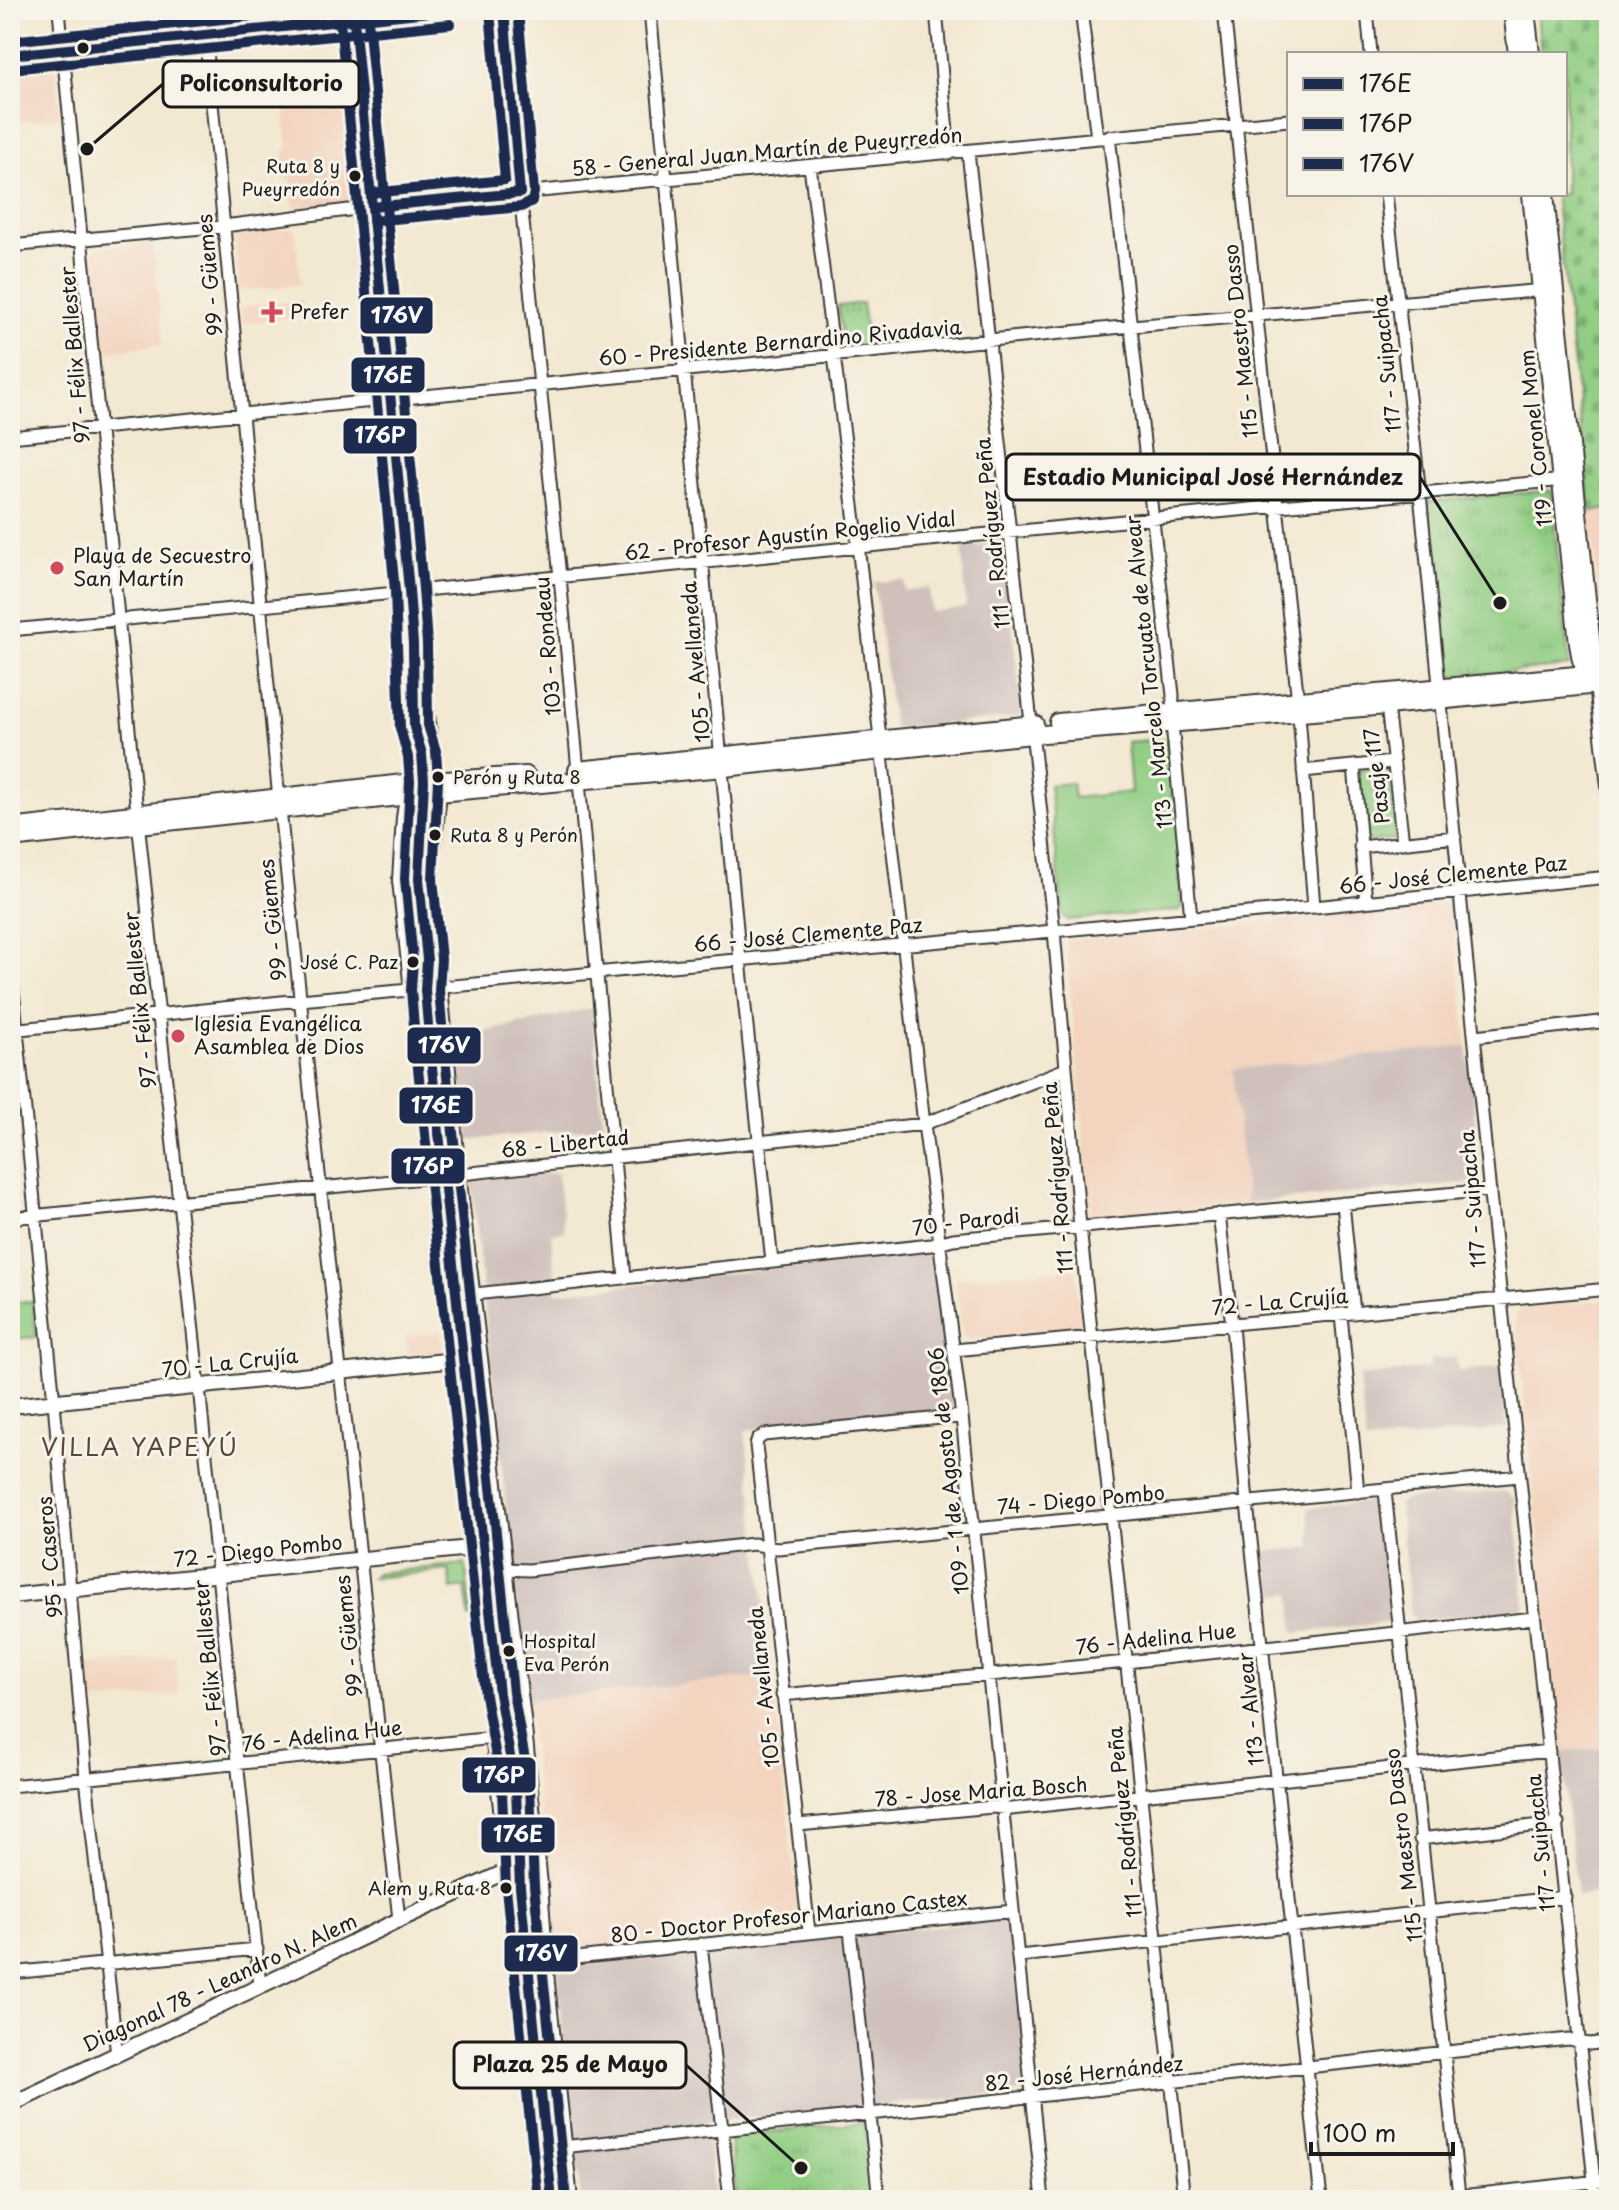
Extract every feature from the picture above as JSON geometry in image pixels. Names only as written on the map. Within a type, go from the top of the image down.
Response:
[{"type":"main road","points":[[1512,10],[1517,52]]},
{"type":"main road","points":[[1526,10],[1531,52]]},
{"type":"main road","points":[[354,15],[413,644],[436,787],[428,878],[456,1174],[536,1862],[568,2200]]},
{"type":"main road","name":"119 - Coronel Mom","points":[[1531,196],[1548,290]]},
{"type":"main road","name":"119 - Coronel Mom","points":[[1545,196],[1548,290],[1581,660],[1602,679]]},
{"type":"main road","points":[[413,644],[411,790],[402,872],[543,2200]]},
{"type":"main road","points":[[10,828],[578,776],[1031,730],[1602,679]]},
{"type":"main road","points":[[1298,708],[1387,706],[1440,695]]},
{"type":"main road","points":[[10,839],[138,818]]},
{"type":"street","name":"97 - Félix Ballester","points":[[59,10],[138,818],[260,1986]]},
{"type":"street","name":"99 - Güemes","points":[[203,10],[279,804],[399,1920]]},
{"type":"street","points":[[10,55],[354,15],[449,10]]},
{"type":"street","name":"103 - Rondeau","points":[[504,10],[625,1278]]},
{"type":"street","name":"105 - Avellaneda","points":[[650,10],[705,563],[740,960],[772,1262]]},
{"type":"street","points":[[936,10],[949,154]]},
{"type":"street","name":"113 - Marcelo Torcuato de Alvear","points":[[1081,10],[1132,326],[1173,695],[1172,718],[1191,918]]},
{"type":"street","name":"115 - Maestro Dasso","points":[[1224,10],[1298,708],[1314,907]]},
{"type":"street","points":[[1367,10],[1371,52]]},
{"type":"street","name":"58 - General Juan Martín de Pueyrredón","points":[[10,246],[224,226],[372,207],[1287,120]]},
{"type":"street","name":"111 - Rodríguez Peña","points":[[968,152],[1054,931],[1080,1227],[1184,2200]]},
{"type":"street","name":"109 - 1 de Agosto de 1806","points":[[810,166],[858,545],[902,945],[962,1416],[1043,2200]]},
{"type":"street","name":"117 - Suipacha","points":[[1386,196],[1420,494],[1596,2200]]},
{"type":"street","name":"60 - Presidente Bernardino Rivadavia","points":[[10,437],[1132,326],[1548,290]]},
{"type":"street","name":"62 - Profesor Agustín Rogelio Vidal","points":[[10,630],[705,563],[858,545],[1567,479]]},
{"type":"street","name":"119 - Coronel Mom","points":[[1602,679],[1609,799]]},
{"type":"street","name":"Pasaje 117","points":[[1387,706],[1403,843]]},
{"type":"street","points":[[1303,771],[1393,762]]},
{"type":"street","points":[[1354,766],[1366,902]]},
{"type":"street","points":[[1360,847],[1455,837]]},
{"type":"street","name":"66 - José Clemente Paz","points":[[14,1030],[160,1013],[1609,877]]},
{"type":"street","name":"95 - Caseros","points":[[10,960],[14,1030],[54,1402],[86,1778],[117,2055]]},
{"type":"street","points":[[1475,1036],[1609,1021]]},
{"type":"street","name":"68 - Libertad","points":[[10,1218],[434,1177],[924,1124],[1066,1069]]},
{"type":"street","name":"70 - Parodi","points":[[447,1297],[1080,1227],[1490,1190]]},
{"type":"street","points":[[1343,1203],[1354,1313]]},
{"type":"street","name":"113 - Alvear","points":[[1219,1214],[1321,2200]]},
{"type":"street","name":"72 - La Crujía","points":[[954,1350],[1609,1289]]},
{"type":"street","points":[[1341,1315],[1358,1492]]},
{"type":"street","name":"70 - La Crujía","points":[[10,1406],[455,1360]]},
{"type":"street","name":"105 - Avellaneda","points":[[809,1932],[756,1445],[764,1435],[962,1416]]},
{"type":"street","name":"74 - Diego Pombo","points":[[504,1569],[529,1570],[753,1544],[778,1548],[1519,1476]]},
{"type":"street","name":"115 - Maestro Dasso","points":[[1385,1491],[1459,2196]]},
{"type":"street","name":"72 - Diego Pombo","points":[[10,1596],[460,1549],[475,1552]]},
{"type":"street","points":[[475,1552],[504,1569]]},
{"type":"street","name":"76 - Adelina Hue","points":[[782,1695],[1534,1618]]},
{"type":"street","name":"76 - Adelina Hue","points":[[10,1786],[495,1738]]},
{"type":"street","name":"78 - Jose Maria Bosch","points":[[798,1825],[1141,1797],[1549,1751]]},
{"type":"street","points":[[1420,1839],[1558,1823]]},
{"type":"street","name":"Diagonal 78 - Leandro N. Alem","points":[[10,2105],[399,1920],[509,1870],[536,1862]]},
{"type":"street","points":[[1019,1956],[1565,1897]]},
{"type":"street","name":"80 - Doctor Profesor Mariano Castex","points":[[520,1964],[1013,1911]]},
{"type":"street","points":[[850,1930],[879,2200]]},
{"type":"street","points":[[701,1944],[730,2200]]},
{"type":"street","points":[[10,1973],[257,1949]]},
{"type":"street","name":"82 - José Hernández","points":[[562,2147],[1569,2039],[1589,2044],[1609,2042]]},
{"type":"street","points":[[1423,2200],[1609,2180]]},
{"type":"shaded area","points":[[51,61],[55,64],[60,118],[10,122],[10,65]]},
{"type":"shaded area","points":[[345,102],[355,197],[351,202],[294,207],[291,179],[286,179],[283,151],[288,150],[284,108]]},
{"type":"shaded area","points":[[295,228],[300,285],[239,291],[234,234]]},
{"type":"shaded area","points":[[153,242],[163,344],[101,352],[93,252],[95,249]]},
{"type":"shaded area","name":"Prefer","points":[[302,300],[304,316],[243,323],[241,307]]},
{"type":"shaded area","points":[[1609,509],[1609,660],[1605,657],[1590,511]]},
{"type":"shaded area","points":[[999,544],[1003,547],[1022,711],[1018,717],[896,728],[893,725],[874,582],[903,580],[905,591],[929,587],[931,612],[966,607],[962,547]]},
{"type":"shaded area","points":[[1448,904],[1452,908],[1467,1046],[1234,1069],[1247,1203],[1091,1218],[1066,941]]},
{"type":"shaded area","points":[[592,1008],[603,1127],[468,1140],[456,1038]]},
{"type":"shaded area","points":[[1467,1046],[1481,1178],[1478,1182],[1247,1203],[1233,1069]]},
{"type":"shaded area","points":[[557,1173],[564,1231],[551,1233],[556,1293],[935,1250],[953,1409],[745,1430],[772,1675],[527,1700],[471,1180]]},
{"type":"shaded area","points":[[1075,1268],[1080,1324],[1076,1329],[967,1339],[962,1335],[955,1279]]},
{"type":"shaded area","points":[[1609,1300],[1609,1747],[1561,1752],[1515,1314],[1520,1309]]},
{"type":"shaded area","points":[[441,1332],[443,1349],[439,1354],[408,1357],[406,1336]]},
{"type":"shaded area","points":[[1456,1357],[1458,1371],[1501,1367],[1507,1428],[1366,1443],[1359,1377],[1430,1368],[1430,1360]]},
{"type":"shaded area","points":[[1505,1491],[1514,1498],[1525,1605],[1522,1609],[1416,1620],[1411,1615],[1399,1504],[1403,1499]]},
{"type":"shaded area","points":[[1373,1501],[1378,1505],[1389,1619],[1386,1623],[1295,1633],[1291,1593],[1270,1595],[1265,1552],[1312,1547],[1308,1508]]},
{"type":"shaded area","points":[[176,1657],[179,1694],[92,1702],[89,1665]]},
{"type":"shaded area","points":[[772,1675],[800,1925],[555,1951],[527,1700]]},
{"type":"shaded area","points":[[1609,1747],[1609,1892],[1577,1895],[1561,1752]]},
{"type":"shaded area","points":[[1003,1919],[1008,1923],[1031,2091],[706,2122],[714,2200],[581,2200],[556,1968]]},
{"type":"green space","points":[[1537,10],[1609,10],[1609,509],[1590,511],[1555,196],[1567,196],[1567,52],[1541,52]]},
{"type":"green space","points":[[862,303],[868,346],[848,348],[843,344],[838,306]]},
{"type":"green space","points":[[1551,490],[1569,666],[1445,678],[1428,502]]},
{"type":"green space","points":[[1163,739],[1168,743],[1183,905],[1180,910],[1068,920],[1063,916],[1049,785],[1072,783],[1074,798],[1131,792],[1127,742]]},
{"type":"green space","points":[[1389,766],[1396,839],[1366,842],[1358,769]]},
{"type":"green space","points":[[33,1301],[37,1337],[10,1339],[10,1303]]},
{"type":"green space","points":[[465,1564],[472,1618],[469,1618],[465,1587],[452,1589],[449,1570],[372,1578],[376,1573]]},
{"type":"green space","points":[[866,2122],[872,2200],[736,2200],[730,2136]]},
{"type":"transit line","name":"176V","points":[[10,41],[312,10]]},
{"type":"transit line","name":"176E","points":[[353,10],[409,590],[414,727],[422,754],[424,781],[419,879],[427,960],[425,990],[430,1049],[499,1694],[516,1790],[520,1887],[552,2200]]},
{"type":"transit line","name":"176V","points":[[367,10],[423,589],[428,725],[436,751],[438,780],[433,879],[441,959],[439,990],[444,1048],[513,1692],[530,1788],[534,1886],[566,2199]]},
{"type":"transit line","name":"176E","points":[[10,55],[449,10]]},
{"type":"transit line","name":"176E","points":[[372,207],[520,193],[504,10]]},
{"type":"transit line","name":"176P","points":[[373,221],[521,207],[532,201],[534,192],[518,10]]},
{"type":"transit line","name":"176P","points":[[339,11],[395,591],[400,728],[408,757],[410,781],[405,879],[413,960],[411,990],[416,1050],[485,1695],[502,1791],[506,1888],[538,2200]]},
{"type":"transit line","name":"176V","points":[[371,193],[505,180],[490,11]]},
{"type":"transit line","name":"176P","points":[[11,69],[450,24]]},
{"type":"place","name":"Policonsultorio","points":[[87,149]]},
{"type":"place","name":"Ruta 8 y Pueyrredón","points":[[355,176]]},
{"type":"place","name":"Prefer","points":[[272,312]]},
{"type":"place","name":"Playa de Secuestro San Martín","points":[[57,568]]},
{"type":"place","name":"Estadio Municipal José Hernández","points":[[1500,603]]},
{"type":"place","name":"Perón y Ruta 8","points":[[438,777]]},
{"type":"place","name":"Ruta 8 y Perón","points":[[435,835]]},
{"type":"place","name":"José C. Paz","points":[[413,962]]},
{"type":"place","name":"Iglesia Evangélica Asamblea de Dios","points":[[178,1036]]},
{"type":"place","name":"Hospital Eva Perón","points":[[509,1651]]},
{"type":"place","name":"Alem y Ruta 8","points":[[506,1888]]},
{"type":"place","name":"Plaza 25 de Mayo","points":[[801,2168]]},
{"type":"district","name":"VILLA YAPEYÚ","points":[[140,1448]]}]
